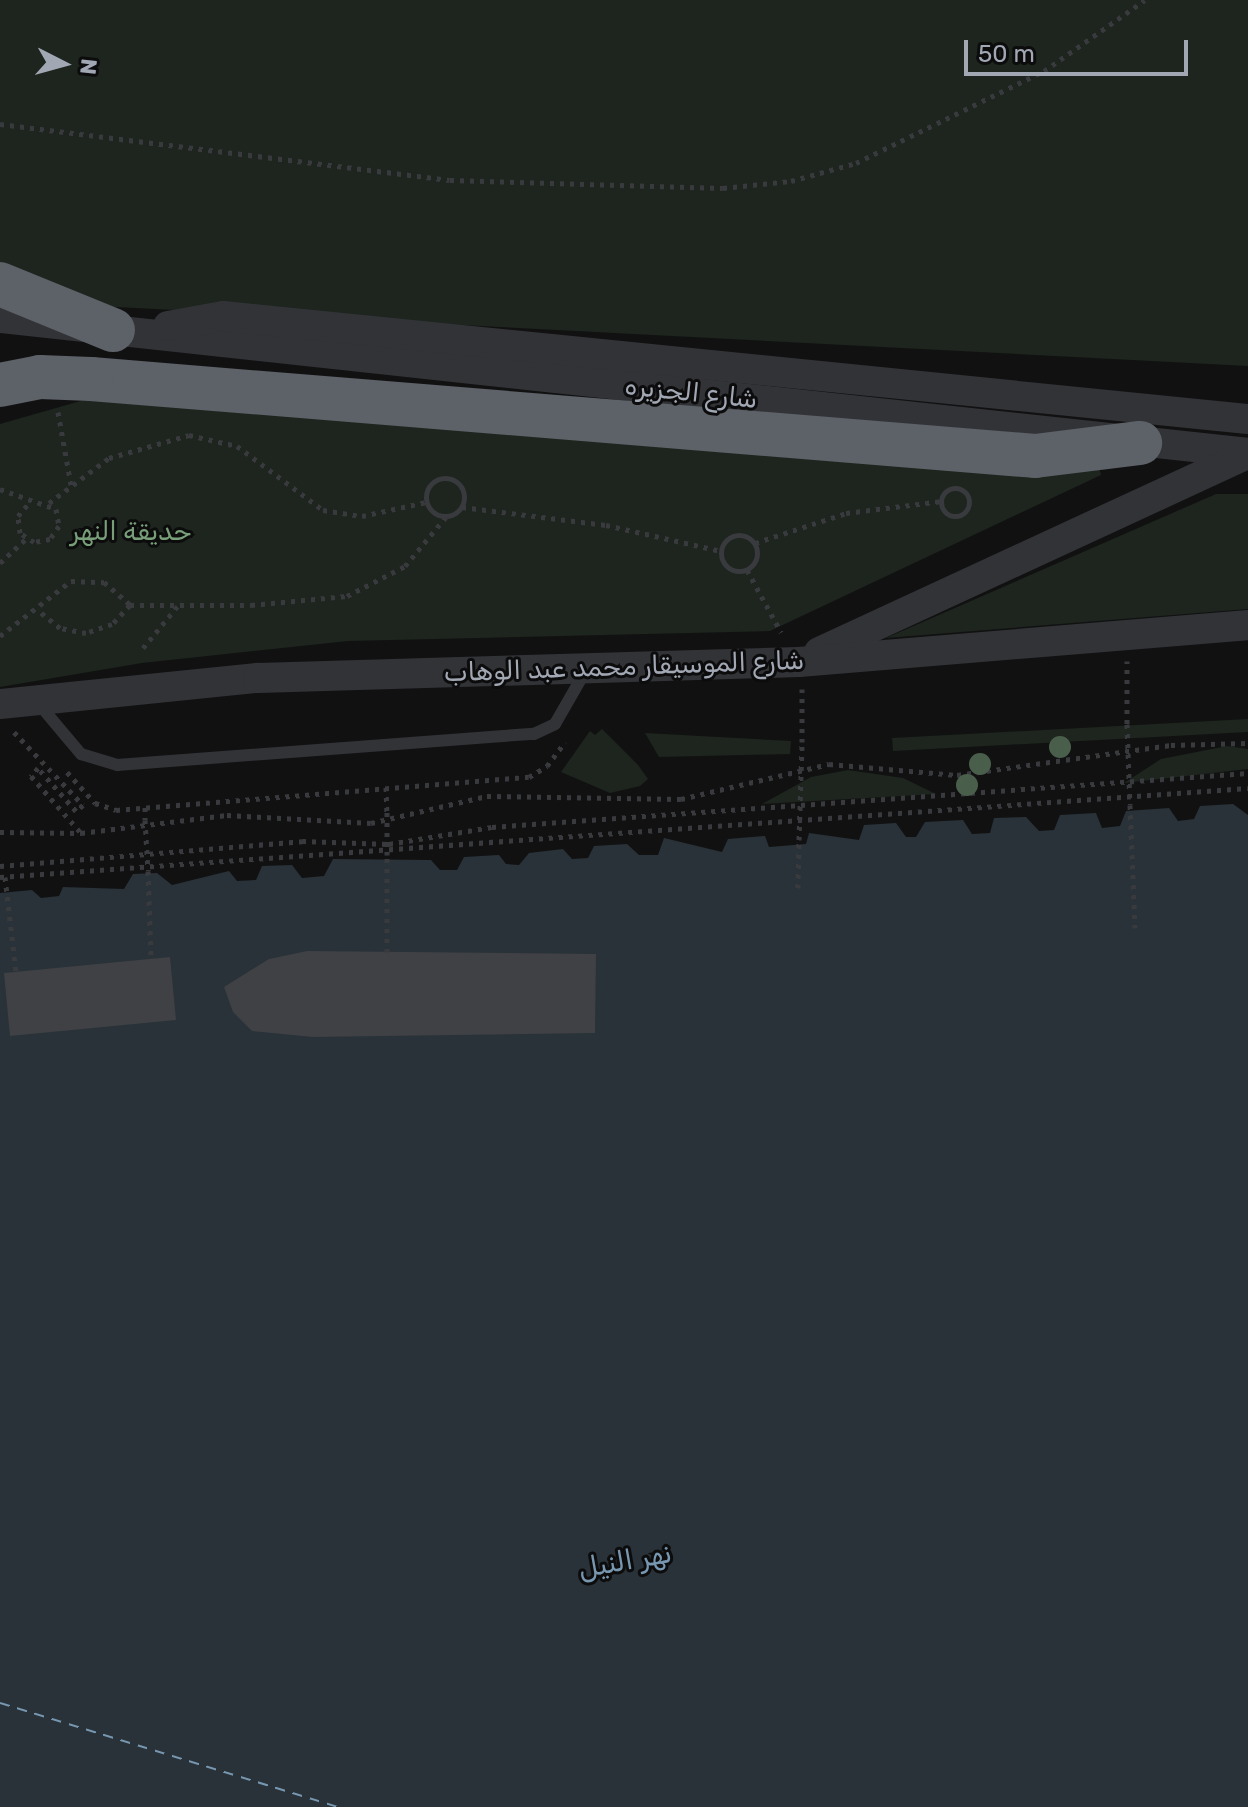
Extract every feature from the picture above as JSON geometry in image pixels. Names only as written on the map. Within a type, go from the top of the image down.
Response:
[{"type":"highway","points":[[0,284],[124,331]]},
{"type":"highway","points":[[0,385],[40,377],[91,379],[1035,456],[1140,443]]},
{"type":"street","name":"شارع الجزيره","points":[[124,331],[223,316],[1248,419]]},
{"type":"street","name":"شارع الجزيره","points":[[0,318],[1248,453]]},
{"type":"street","points":[[799,662],[1248,453]]},
{"type":"street","name":"شارع الموسيقار محمد عبد الوهاب","points":[[4,714],[35,699],[258,678],[799,662],[1248,625]]},
{"type":"lane","points":[[35,699],[81,754],[117,765],[534,734],[555,724],[586,670]]},
{"type":"path","points":[[0,124],[450,180],[723,188],[777,183],[856,163],[1044,71],[1145,0]]},
{"type":"path","points":[[0,489],[28,504],[49,503],[109,458],[189,435],[237,446],[323,510],[362,516],[426,502],[446,517]]},
{"type":"path","points":[[426,502],[429,485],[444,477],[460,483],[462,507]]},
{"type":"path","points":[[721,551],[738,535],[755,543],[846,513],[942,501],[956,488],[969,499],[966,510],[956,515],[942,501]]},
{"type":"path","points":[[26,539],[42,542],[56,533],[59,517],[49,503]]},
{"type":"path","points":[[26,539],[18,516],[28,504]]},
{"type":"path","points":[[39,611],[60,628],[86,633],[112,624],[130,605],[182,601],[251,605],[347,596],[405,566],[446,517],[462,507],[606,525],[721,551]]},
{"type":"path","points":[[0,563],[26,539]]},
{"type":"path","points":[[747,570],[757,558],[755,543]]},
{"type":"path","points":[[721,551],[726,566],[747,570],[799,662],[802,742],[798,888]]},
{"type":"path","points":[[0,636],[39,611],[61,586],[82,579],[114,588],[130,605]]},
{"type":"path","points":[[143,648],[182,601]]},
{"type":"path","points":[[1127,636],[1127,724],[1135,928]]},
{"type":"path","points":[[4,714],[83,805],[76,811],[38,768],[31,776],[81,833]]},
{"type":"path","points":[[0,832],[81,833],[227,815],[371,823],[487,796],[681,799],[829,764],[957,775],[1171,745],[1248,743]]},
{"type":"path","points":[[0,866],[302,841],[389,844],[492,827],[1248,773]]},
{"type":"path","points":[[386,787],[387,952]]},
{"type":"path","points":[[16,972],[2,877],[1248,788]]},
{"type":"path","points":[[145,807],[151,958]]},
{"type":"green space","points":[[0,0],[1248,0],[1248,366],[0,301]]},
{"type":"green space","name":"حديقة النهر","points":[[84,400],[1099,467],[1101,475],[770,631],[348,641],[142,663],[0,687],[0,424]]},
{"type":"green space","points":[[1216,494],[1248,494],[1248,609],[886,638]]},
{"type":"green space","points":[[1248,719],[1248,732],[893,751],[892,738]]},
{"type":"green space","points":[[602,729],[648,779],[640,786],[610,793],[561,772],[590,731],[595,735]]},
{"type":"green space","points":[[645,733],[791,741],[790,754],[659,757]]},
{"type":"green space","points":[[1227,746],[1248,749],[1248,769],[1124,783],[1161,759]]},
{"type":"green space","points":[[848,770],[903,778],[936,794],[762,804],[811,777]]},
{"type":"water","name":"نهر النيل","points":[[1233,804],[1248,815],[1248,1807],[0,1807],[0,893],[32,890],[41,898],[59,896],[63,887],[124,889],[133,874],[157,873],[172,885],[229,871],[237,881],[256,880],[262,866],[292,865],[302,878],[324,876],[333,859],[431,860],[440,870],[457,870],[464,857],[499,855],[506,864],[519,865],[529,853],[563,849],[572,859],[588,858],[594,846],[627,844],[639,855],[658,855],[664,838],[722,852],[728,839],[765,836],[769,847],[806,844],[809,833],[859,840],[864,825],[896,823],[906,837],[916,837],[925,822],[963,820],[972,834],[990,833],[994,818],[1026,817],[1039,831],[1054,830],[1060,815],[1096,813],[1102,828],[1120,826],[1126,811],[1169,808],[1178,821],[1194,819],[1200,806]]},
{"type":"building","points":[[307,951],[596,954],[595,1033],[313,1037],[252,1031],[233,1012],[224,987],[269,959]]},
{"type":"building","points":[[170,957],[176,1020],[10,1036],[4,973]]},
{"type":"ferry route","points":[[0,1703],[338,1807]]}]
